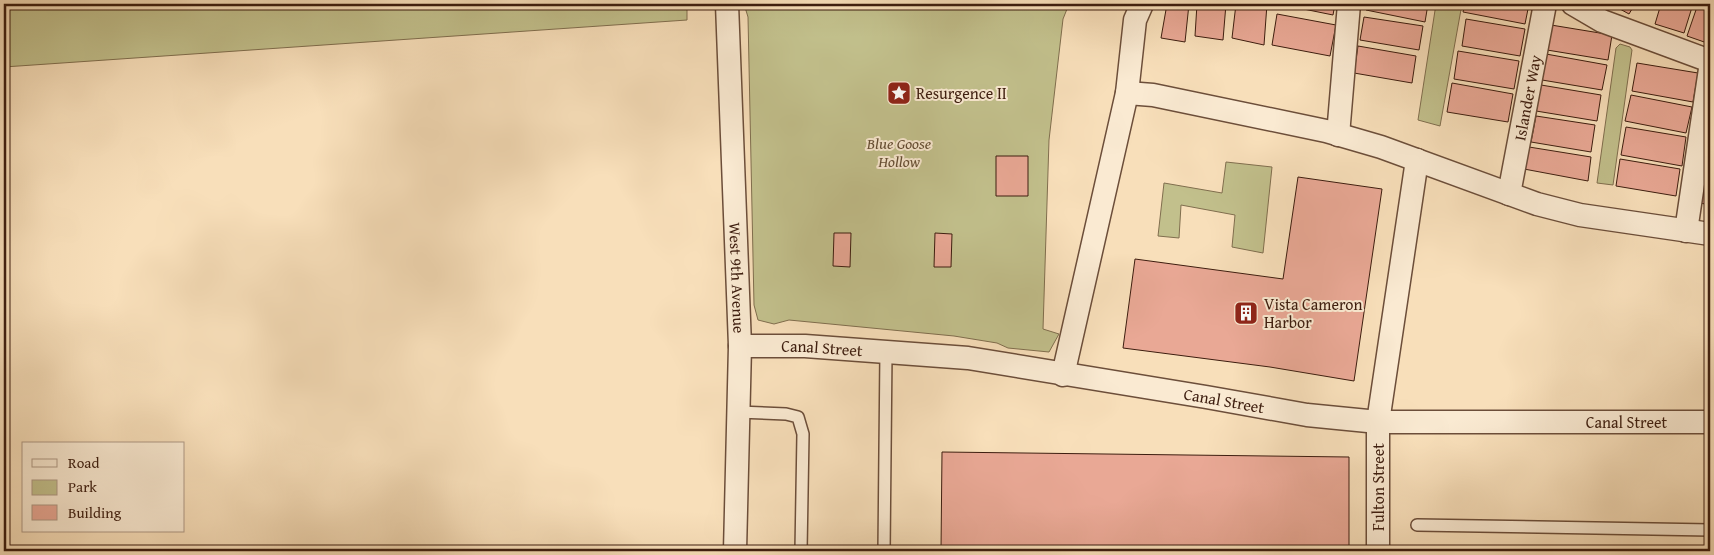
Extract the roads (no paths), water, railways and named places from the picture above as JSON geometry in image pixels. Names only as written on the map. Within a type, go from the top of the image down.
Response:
[{"type":"street","name":"West 9th Avenue","points":[[727,4],[740,346],[735,551]]},
{"type":"street","points":[[1063,375],[1127,93],[1135,20],[1142,4]]},
{"type":"street","points":[[1338,135],[1350,4]]},
{"type":"street","name":"Islander Way","points":[[1510,194],[1545,4]]},
{"type":"street","points":[[1573,4],[1602,21],[1710,61]]},
{"type":"street","points":[[1686,231],[1710,69]]},
{"type":"street","points":[[1127,93],[1153,95],[1338,135],[1381,147],[1537,204],[1580,215],[1710,234]]},
{"type":"street","name":"Fulton Street","points":[[1378,551],[1378,422],[1417,160]]},
{"type":"street","name":"Canal Street","points":[[740,346],[805,346],[968,358],[1063,375],[1206,396],[1307,415],[1378,422],[1710,422]]},
{"type":"lane","points":[[884,551],[886,352]]},
{"type":"lane","points":[[738,412],[786,414],[798,417],[803,434],[801,551]]},
{"type":"lane","points":[[1417,526],[1710,530]]},
{"type":"place","name":"Resurgence II","points":[[899,93]]},
{"type":"place","name":"Vista Cameron Harbor","points":[[1246,313]]},
{"type":"park label","name":"Blue Goose Hollow","points":[[899,152]]}]
